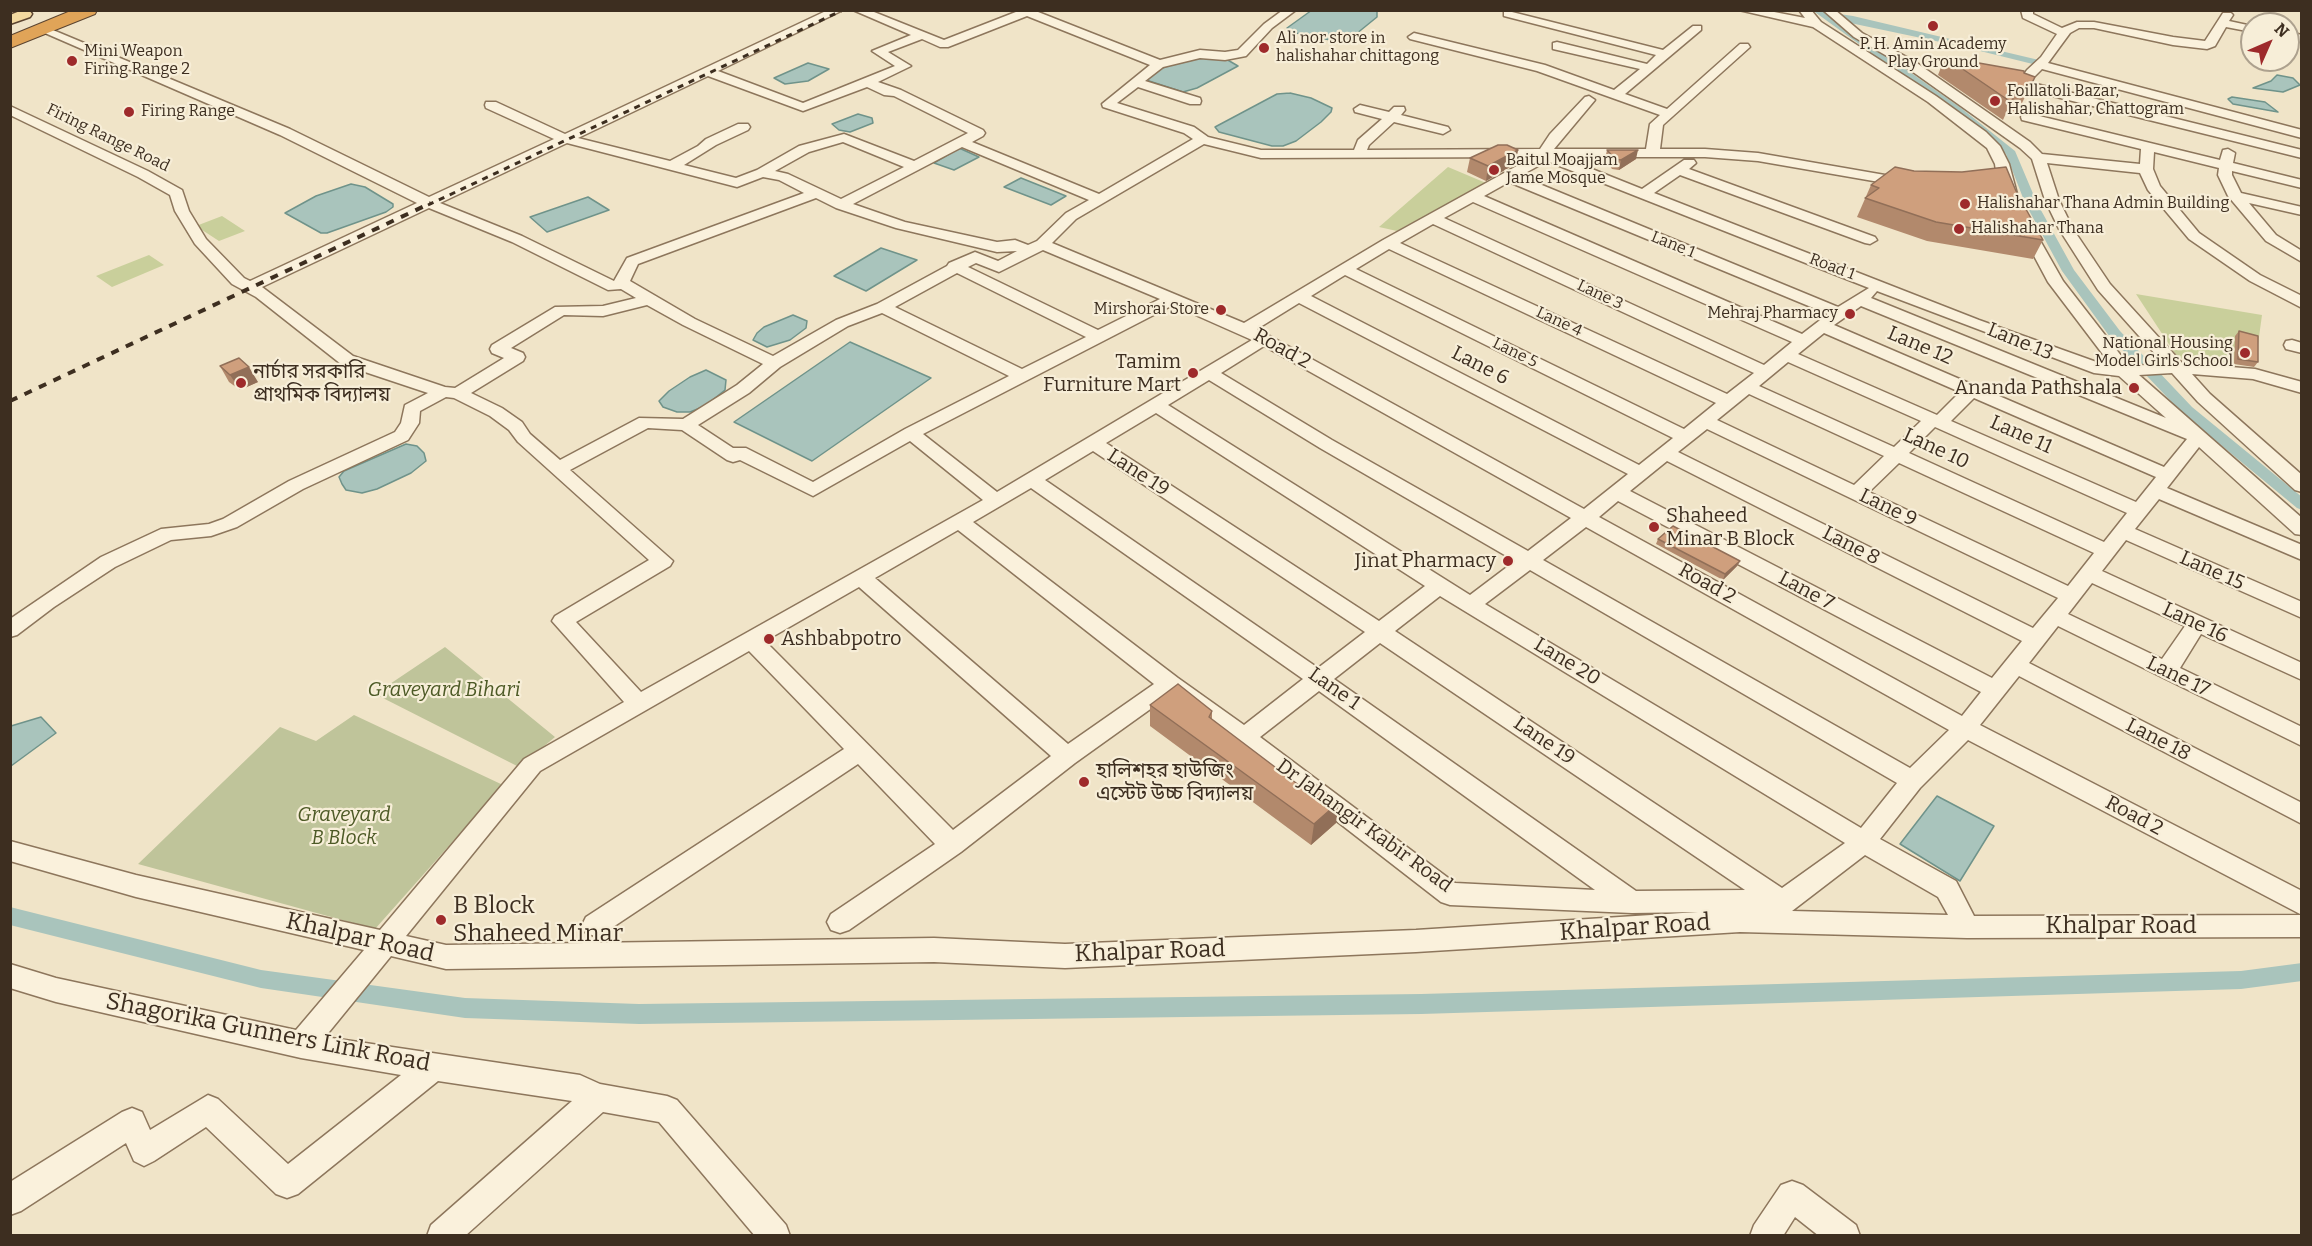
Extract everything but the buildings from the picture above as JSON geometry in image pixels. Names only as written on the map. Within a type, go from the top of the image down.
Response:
[{"type":"highway","points":[[11,39],[30,20],[84,12]]},
{"type":"street","points":[[250,287],[838,10]]},
{"type":"street","points":[[858,10],[945,44],[1027,11],[1159,64]]},
{"type":"street","points":[[1291,10],[1268,26],[1242,53],[1225,56],[1200,54],[1159,64],[1108,104],[1176,115],[1189,130],[1203,140],[1261,154],[1705,153],[1758,157],[1843,173],[1918,183]]},
{"type":"street","points":[[1744,10],[1817,24]]},
{"type":"street","points":[[1804,10],[1817,24],[1883,66],[1981,135],[1993,146],[2002,164],[1997,179],[2056,282],[2126,370],[2301,529]]},
{"type":"street","points":[[2027,10],[2027,16],[2063,32]]},
{"type":"street","points":[[1830,12],[1858,35],[1908,64],[2025,146],[2038,158],[2052,200],[2066,229],[2098,278],[2175,368],[2204,398],[2301,486]]},
{"type":"street","points":[[1508,14],[1665,54]]},
{"type":"street","points":[[2020,83],[2042,63],[2063,32],[2077,25],[2094,25],[2202,45],[2211,43],[2225,19],[2240,25]]},
{"type":"street","points":[[30,20],[285,132],[332,157],[429,202],[517,239],[614,287],[621,282],[632,261],[816,193]]},
{"type":"street","points":[[1616,95],[1697,27]]},
{"type":"street","points":[[708,72],[803,107],[905,66],[878,51],[920,36]]},
{"type":"street","points":[[1414,37],[1541,68],[1667,113]]},
{"type":"street","points":[[1557,46],[1650,68]]},
{"type":"street","points":[[1653,152],[1653,139],[1657,124],[1744,47]]},
{"type":"street","points":[[2042,63],[2301,134]]},
{"type":"street","points":[[1883,66],[1908,64],[1943,69]]},
{"type":"street","points":[[1987,77],[2020,83],[2146,169]]},
{"type":"street","points":[[841,205],[978,133],[897,93],[888,92],[868,82]]},
{"type":"street","points":[[1137,83],[1195,101],[1176,115]]},
{"type":"street","points":[[1245,329],[1388,243],[1545,154],[1566,123],[1589,100]]},
{"type":"street","points":[[491,105],[564,138],[737,183],[762,173],[804,149],[844,138],[914,166]]},
{"type":"street","points":[[1359,153],[1363,143],[1402,107]]},
{"type":"street","points":[[1360,109],[1443,130]]},
{"type":"street","name":"Firing Range Road","points":[[10,110],[143,174],[177,193],[182,211],[200,242],[238,281],[262,294],[347,360],[450,392],[496,411],[516,426],[524,438],[663,561],[562,621],[639,704]]},
{"type":"street","points":[[2027,117],[2301,184]]},
{"type":"street","points":[[673,165],[703,149],[711,142],[743,127]]},
{"type":"street","points":[[2038,158],[2097,134],[2230,137],[2301,154]]},
{"type":"street","points":[[2230,137],[2225,176],[2235,196],[2249,216],[2271,238],[2301,258]]},
{"type":"street","points":[[686,424],[742,389],[774,363],[842,323],[883,307],[954,266],[975,257],[999,267],[1042,244],[1071,216],[1102,200],[1195,142],[1203,140]]},
{"type":"street","points":[[961,142],[1102,200]]},
{"type":"street","points":[[2148,147],[2146,169],[2153,187],[2169,210],[2194,236],[2255,278],[2301,303]]},
{"type":"street","points":[[1645,193],[1705,153]]},
{"type":"street","name":"Road 1","points":[[1545,154],[1973,323],[2100,369],[2175,368],[2255,374],[2301,388]]},
{"type":"street","points":[[1679,170],[1870,240]]},
{"type":"street","points":[[762,173],[783,177],[841,205],[901,225],[997,248],[1002,246],[1009,248],[1015,245],[1028,251]]},
{"type":"street","name":"Lane 1","points":[[1507,176],[1839,313]]},
{"type":"street","points":[[1472,196],[1805,341]]},
{"type":"street","points":[[2235,196],[2301,211]]},
{"type":"street","name":"Lane 3","points":[[1433,219],[1766,372]]},
{"type":"street","name":"Lane 4","points":[[1388,243],[1729,402]]},
{"type":"street","name":"Road 2","points":[[1042,244],[1245,329],[1965,728],[2301,904]]},
{"type":"street","points":[[954,266],[1099,337]]},
{"type":"street","name":"Lane 5","points":[[1344,269],[1686,437]]},
{"type":"street","points":[[621,282],[689,322],[774,363]]},
{"type":"street","points":[[1472,604],[1586,517],[1822,326],[1881,286]]},
{"type":"street","name":"Lane 6","points":[[1300,297],[1641,473]]},
{"type":"street","points":[[558,469],[645,422],[686,424],[733,456],[740,452],[813,490],[910,434],[1174,298]]},
{"type":"street","points":[[10,630],[47,602],[108,562],[143,544],[168,534],[211,530],[230,523],[325,470],[402,436],[410,423],[411,409],[450,392],[517,357],[498,350],[561,310],[603,311],[651,299]]},
{"type":"street","name":"Lane 13","points":[[1859,299],[2198,437]]},
{"type":"street","points":[[883,307],[1022,376]]},
{"type":"street","name":"Lane 12","points":[[1822,326],[1971,391],[2301,553]]},
{"type":"street","points":[[302,1045],[376,952],[532,765],[960,522],[1263,340]]},
{"type":"street","name":"Lane 11","points":[[1787,355],[2139,511]]},
{"type":"street","points":[[1209,373],[1326,444],[1912,781]]},
{"type":"street","name":"Lane 10","points":[[1748,387],[2107,551]]},
{"type":"street","points":[[1856,493],[1895,454],[1971,391]]},
{"type":"street","name":"Lane 20","points":[[1156,405],[1439,586],[1864,842],[1947,889],[1968,927]]},
{"type":"street","name":"Lane 9","points":[[1705,421],[2071,596]]},
{"type":"street","points":[[910,434],[996,501]]},
{"type":"street","points":[[1800,923],[1783,901],[1864,842],[1912,781],[1965,728],[2198,437]]},
{"type":"street","name":"Lane 19","points":[[1093,443],[1783,901]]},
{"type":"street","name":"Lane 8","points":[[1665,453],[2036,639]]},
{"type":"street","name":"Lane 1","points":[[1032,480],[1320,680],[1632,902]]},
{"type":"street","name":"Lane 7","points":[[1617,492],[1996,690]]},
{"type":"street","name":"Dr Jahangir Kabir Road","points":[[960,522],[1170,684],[1244,737],[1450,894],[1632,902],[1783,901]]},
{"type":"street","name":"Lane 15","points":[[2122,531],[2301,611]]},
{"type":"street","name":"Lane 16","points":[[2089,573],[2301,672]]},
{"type":"street","points":[[861,577],[1067,757]]},
{"type":"street","points":[[1244,737],[1439,586]]},
{"type":"street","name":"Lane 17","points":[[2055,616],[2301,737]]},
{"type":"street","points":[[2166,671],[2197,624]]},
{"type":"street","points":[[751,640],[858,752],[952,844]]},
{"type":"street","name":"Lane 18","points":[[2015,665],[2301,814]]},
{"type":"street","points":[[840,922],[952,844],[1067,757],[1170,684]]},
{"type":"street","points":[[596,925],[858,752]]},
{"type":"street","name":"Khalpar Road","points":[[10,851],[376,952],[446,957],[934,950],[1065,956],[1416,941],[1740,921],[1968,927],[2301,926]]},
{"type":"street","name":"Shagorika Gunners Link Road","points":[[10,976],[56,990],[302,1045],[580,1089],[598,1097],[667,1110],[775,1236]]},
{"type":"street","points":[[10,1200],[132,1122],[144,1151],[208,1109],[287,1183],[433,1067]]},
{"type":"street","points":[[442,1236],[598,1097]]},
{"type":"street","points":[[1765,1236],[1792,1196],[1845,1236]]},
{"type":"green space","points":[[1448,167],[1486,183],[1397,231],[1379,227]]},
{"type":"green space","points":[[222,216],[245,231],[219,241],[196,226]]},
{"type":"green space","points":[[149,255],[164,265],[112,287],[96,276]]},
{"type":"green space","points":[[2136,294],[2262,315],[2255,366],[2178,358]]},
{"type":"green space","name":"Graveyard Bihari","points":[[445,647],[555,737],[519,767],[375,694]]},
{"type":"green space","name":"Graveyard B Block","points":[[354,715],[503,785],[375,929],[138,864],[280,727],[316,741]]},
{"type":"water","points":[[1312,10],[1377,11],[1377,17],[1345,43],[1291,32],[1287,28]]},
{"type":"water","points":[[1202,55],[1226,59],[1238,66],[1197,88],[1183,92],[1143,79],[1179,61]]},
{"type":"water","points":[[808,63],[829,69],[808,81],[785,84],[774,78]]},
{"type":"water","points":[[2277,75],[2293,78],[2300,85],[2283,92],[2253,88],[2271,81]]},
{"type":"water","points":[[1290,93],[1311,98],[1332,108],[1321,122],[1296,141],[1283,146],[1272,146],[1219,132],[1215,127],[1277,94]]},
{"type":"water","points":[[2232,97],[2265,102],[2278,112],[2233,104],[2228,99]]},
{"type":"water","points":[[858,114],[872,118],[873,123],[850,132],[839,130],[832,124]]},
{"type":"water","points":[[959,148],[979,157],[954,170],[934,163]]},
{"type":"water","points":[[1021,178],[1066,196],[1051,205],[1004,187]]},
{"type":"water","points":[[351,184],[365,187],[393,204],[393,207],[386,212],[327,233],[321,233],[285,213],[316,196]]},
{"type":"water","points":[[588,197],[609,210],[547,232],[530,217]]},
{"type":"water","points":[[881,248],[917,260],[866,291],[834,276]]},
{"type":"water","points":[[793,315],[807,321],[806,328],[790,340],[767,347],[753,340],[764,327]]},
{"type":"water","points":[[850,342],[931,378],[812,461],[734,422]]},
{"type":"water","points":[[706,370],[726,380],[725,390],[705,406],[690,412],[677,412],[663,407],[659,401],[669,391],[690,377]]},
{"type":"water","points":[[406,444],[417,446],[424,453],[426,461],[411,473],[377,489],[362,493],[346,490],[339,477],[344,471]]},
{"type":"water","points":[[41,717],[56,733],[11,766],[11,726]]},
{"type":"water","points":[[1937,796],[1994,826],[1960,881],[1900,844]]},
{"type":"waterway","points":[[1816,10],[1957,110],[2011,153],[2031,203],[2068,271],[2115,334],[2187,410],[2302,505]]},
{"type":"waterway","points":[[1825,16],[1853,19],[2057,67]]},
{"type":"waterway","points":[[10,916],[261,979],[465,1008],[639,1014],[1421,1004],[2241,980],[2302,972]]},
{"type":"railway","points":[[428,205],[843,10]]},
{"type":"railway","points":[[10,401],[431,203]]},
{"type":"place","name":"P. H. Amin Academy Play Ground","points":[[1933,26]]},
{"type":"place","name":"Ali nor store in halishahar chittagong","points":[[1264,48]]},
{"type":"place","name":"Mini Weapon Firing Range 2","points":[[72,61]]},
{"type":"place","name":"Foillatoli Bazar, Halishahar, Chattogram","points":[[1995,101]]},
{"type":"place","name":"Firing Range","points":[[129,112]]},
{"type":"place","name":"Baitul Moajjam Jame Mosque","points":[[1494,170]]},
{"type":"place","name":"Halishahar Thana Admin Building","points":[[1965,204]]},
{"type":"place","name":"Halishahar Thana","points":[[1959,229]]},
{"type":"place","name":"Mirshorai Store","points":[[1221,310]]},
{"type":"place","name":"Mehraj Pharmacy","points":[[1850,314]]},
{"type":"place","name":"National Housing Model Girls School","points":[[2245,353]]},
{"type":"place","name":"Tamim Furniture Mart","points":[[1193,373]]},
{"type":"place","name":"নার্চার সরকারি প্রাথমিক বিদ্যালয়","points":[[241,383]]},
{"type":"place","name":"Ananda Pathshala","points":[[2134,388]]},
{"type":"place","name":"Shaheed Minar B Block","points":[[1654,527]]},
{"type":"place","name":"Jinat Pharmacy","points":[[1508,561]]},
{"type":"place","name":"Ashbabpotro","points":[[769,639]]},
{"type":"place","name":"হালিশহর হাউজিং এস্টেট উচ্চ বিদ্যালয়","points":[[1084,782]]},
{"type":"place","name":"B Block Shaheed Minar","points":[[441,920]]}]
